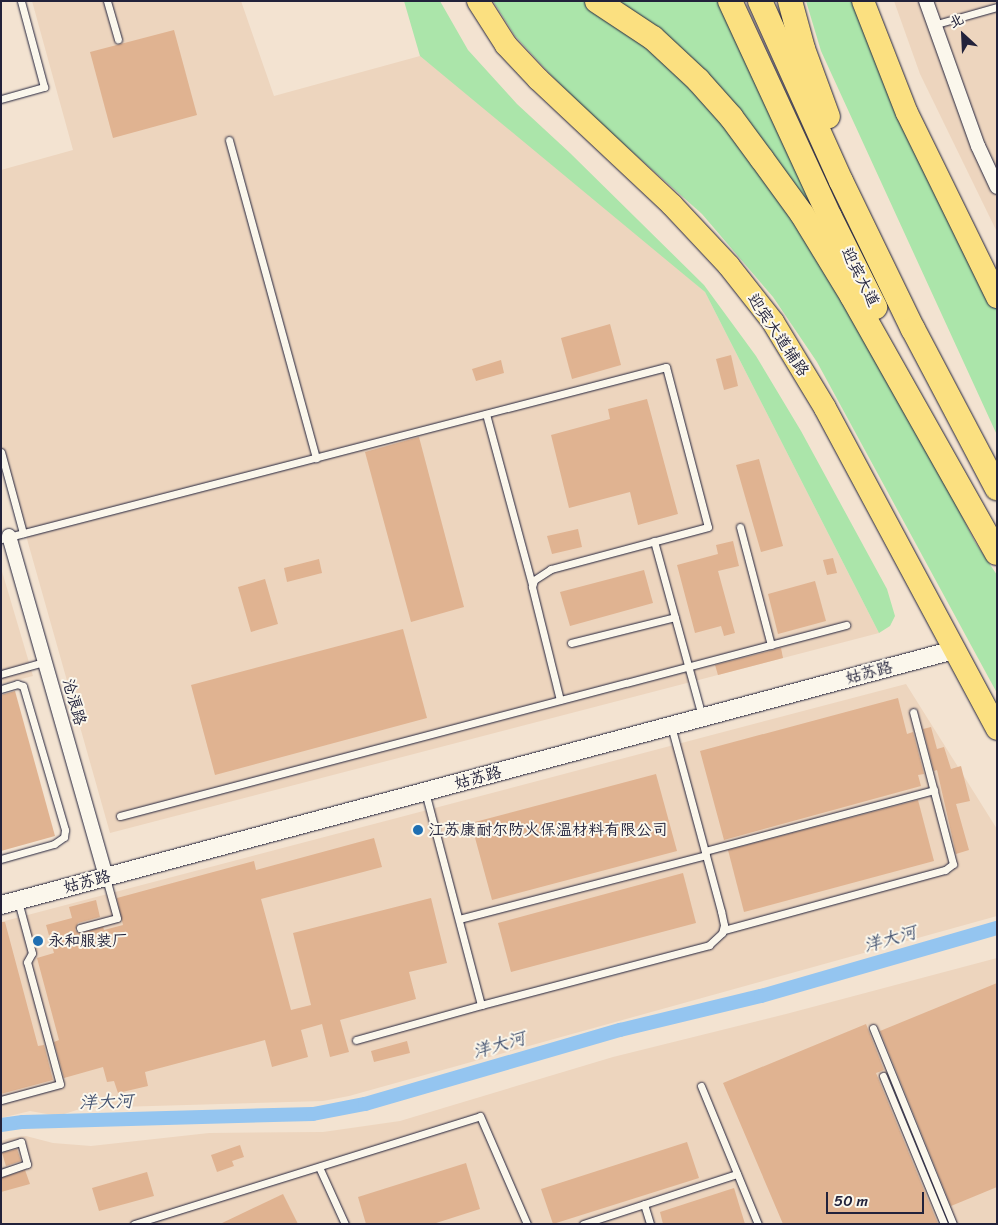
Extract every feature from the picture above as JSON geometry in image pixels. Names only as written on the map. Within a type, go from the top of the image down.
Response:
[{"type":"highway","points":[[596,1],[653,38],[698,80],[730,117],[802,214],[852,296],[997,553]]},
{"type":"highway","name":"迎宾大道","points":[[730,1],[830,217],[997,548]]},
{"type":"highway","name":"迎宾大道","points":[[760,1],[841,181],[913,329],[997,488]]},
{"type":"highway","points":[[790,1],[803,49],[839,148],[913,329]]},
{"type":"main road","name":"迎宾大道辅路","points":[[478,1],[506,45],[538,79],[672,206],[729,266],[773,322],[825,408],[997,729]]},
{"type":"main road","points":[[863,1],[907,113],[997,296]]},
{"type":"street","points":[[926,1],[933,25],[978,146],[996,183]]},
{"type":"street","name":"沧浪路","points":[[5,538],[44,662],[106,877]]},
{"type":"street","name":"姑苏路","points":[[10,903],[954,650]]},
{"type":"lane","points":[[1,99],[44,87],[21,1]]},
{"type":"lane","points":[[107,1],[118,39]]},
{"type":"lane","points":[[933,25],[997,7]]},
{"type":"lane","points":[[230,140],[316,458]]},
{"type":"lane","points":[[5,538],[666,367],[708,527],[551,569],[534,580],[532,587]]},
{"type":"lane","points":[[486,414],[560,700]]},
{"type":"lane","points":[[1,452],[23,533]]},
{"type":"lane","points":[[740,527],[771,645]]},
{"type":"lane","points":[[654,541],[702,717]]},
{"type":"lane","points":[[572,643],[675,617]]},
{"type":"lane","points":[[120,816],[846,625]]},
{"type":"lane","points":[[1,674],[44,662]]},
{"type":"lane","points":[[1,689],[17,684],[23,686],[65,830],[64,837],[54,844],[1,859]]},
{"type":"lane","points":[[356,1040],[709,945],[724,930],[950,868],[953,864],[952,859],[913,712]]},
{"type":"lane","points":[[671,726],[724,930]]},
{"type":"lane","points":[[459,919],[934,790]]},
{"type":"lane","points":[[425,792],[481,1005]]},
{"type":"lane","points":[[80,928],[117,918],[106,877]]},
{"type":"lane","points":[[1,1100],[60,1084],[26,962],[32,953],[10,903]]},
{"type":"lane","points":[[873,1028],[953,1224]]},
{"type":"lane","points":[[883,1076],[944,1224]]},
{"type":"lane","points":[[701,1086],[758,1224]]},
{"type":"lane","points":[[134,1224],[151,1221],[480,1116],[527,1224]]},
{"type":"lane","points":[[1,1148],[21,1142],[27,1164],[1,1172]]},
{"type":"lane","points":[[318,1167],[345,1224]]},
{"type":"lane","points":[[582,1224],[737,1174]]},
{"type":"lane","points":[[644,1204],[650,1224]]},
{"type":"shaded area","points":[[32,1],[241,1],[274,96],[420,56],[557,164],[705,292],[879,633],[110,833],[1,447],[1,170],[73,150]]},
{"type":"shaded area","points":[[894,1],[997,1],[997,232],[920,74]]},
{"type":"shaded area","points":[[1,568],[33,676],[1,684]]},
{"type":"shaded area","points":[[906,684],[997,829],[997,916],[349,1096],[323,1101],[83,1108],[58,1116],[30,1111],[1,1118],[1,922]]},
{"type":"shaded area","points":[[997,958],[997,1224],[1,1224],[1,1141],[10,1138],[26,1136],[53,1143],[91,1146],[209,1133],[323,1132],[400,1121],[613,1057],[786,1014]]},
{"type":"green space","points":[[404,1],[440,1],[468,50],[517,104],[570,153],[704,285],[756,356],[801,431],[887,589],[895,616],[890,626],[879,633],[705,292],[420,56]]},
{"type":"green space","points":[[493,1],[726,1],[916,426],[975,542],[997,575],[997,693],[817,362],[773,297],[702,214],[592,116],[551,75],[515,36]]},
{"type":"green space","points":[[806,1],[858,1],[961,239],[997,310],[997,435],[821,51]]},
{"type":"building","points":[[174,30],[197,115],[113,138],[90,52]]},
{"type":"building","points":[[610,324],[621,365],[572,379],[561,338]]},
{"type":"building","points":[[731,355],[738,386],[724,390],[716,359]]},
{"type":"building","points":[[501,360],[504,373],[476,381],[472,369]]},
{"type":"building","points":[[647,399],[678,514],[638,525],[630,492],[569,508],[551,435],[610,419],[608,409]]},
{"type":"building","points":[[419,437],[464,607],[411,622],[365,452]]},
{"type":"building","points":[[759,459],[783,546],[761,552],[736,465]]},
{"type":"building","points":[[578,529],[582,547],[552,554],[547,536]]},
{"type":"building","points":[[733,541],[739,566],[718,571],[735,633],[724,636],[721,626],[695,633],[677,565],[718,554],[716,545]]},
{"type":"building","points":[[833,558],[837,573],[827,575],[823,560]]},
{"type":"building","points":[[319,559],[322,573],[287,582],[284,568]]},
{"type":"building","points":[[644,570],[653,603],[570,626],[560,592]]},
{"type":"building","points":[[265,579],[278,624],[251,632],[238,587]]},
{"type":"building","points":[[815,581],[826,621],[778,634],[768,594]]},
{"type":"building","points":[[403,629],[427,718],[215,775],[191,685]]},
{"type":"building","points":[[781,648],[783,658],[718,675],[715,665]]},
{"type":"building","points":[[15,691],[55,836],[1,851],[1,695]]},
{"type":"building","points":[[898,698],[907,734],[913,732],[924,774],[918,775],[921,786],[724,840],[700,751]]},
{"type":"building","points":[[931,727],[937,749],[944,747],[951,769],[961,766],[970,801],[956,804],[969,850],[956,854],[937,770],[934,771],[923,729]]},
{"type":"building","points":[[656,774],[677,851],[492,900],[471,823]]},
{"type":"building","points":[[918,800],[934,861],[744,912],[728,850]]},
{"type":"building","points":[[374,838],[382,867],[261,899],[291,1010],[311,1005],[293,933],[431,898],[447,963],[409,972],[416,999],[340,1020],[349,1052],[330,1057],[322,1024],[301,1030],[308,1057],[272,1067],[265,1040],[145,1072],[148,1086],[118,1093],[114,1081],[107,1082],[103,1067],[64,1078],[54,1042],[59,1040],[37,958],[54,953],[46,925],[72,918],[69,907],[96,900],[100,917],[78,923],[75,930],[79,933],[103,927],[104,930],[123,925],[117,898],[254,861],[256,870]]},
{"type":"building","points":[[683,873],[696,923],[511,972],[498,923]]},
{"type":"building","points":[[1,922],[5,922],[38,1046],[44,1045],[53,1080],[1,1094]]},
{"type":"building","points":[[997,983],[997,1187],[951,1206],[880,1031]]},
{"type":"building","points":[[866,1024],[884,1070],[876,1073],[938,1224],[783,1224],[723,1083]]},
{"type":"building","points":[[407,1041],[410,1053],[374,1062],[371,1051]]},
{"type":"building","points":[[687,1142],[699,1178],[553,1224],[541,1189]]},
{"type":"building","points":[[240,1145],[244,1157],[232,1161],[234,1166],[217,1172],[211,1155]]},
{"type":"building","points":[[17,1149],[21,1161],[6,1166],[2,1153]]},
{"type":"building","points":[[466,1163],[480,1209],[433,1224],[366,1224],[358,1197]]},
{"type":"building","points":[[25,1170],[30,1184],[1,1192],[1,1178]]},
{"type":"building","points":[[147,1172],[154,1196],[99,1211],[92,1188]]},
{"type":"building","points":[[734,1188],[745,1224],[663,1224],[660,1212]]},
{"type":"building","points":[[283,1194],[298,1224],[220,1224]]},
{"type":"waterway","name":"洋大河","points":[[1,1125],[23,1122],[313,1114],[365,1104],[620,1030],[761,996],[997,928]]},
{"type":"place","name":"江苏康耐尔防火保温材料有限公司","points":[[418,830]]},
{"type":"place","name":"永和服装厂","points":[[38,941]]}]
